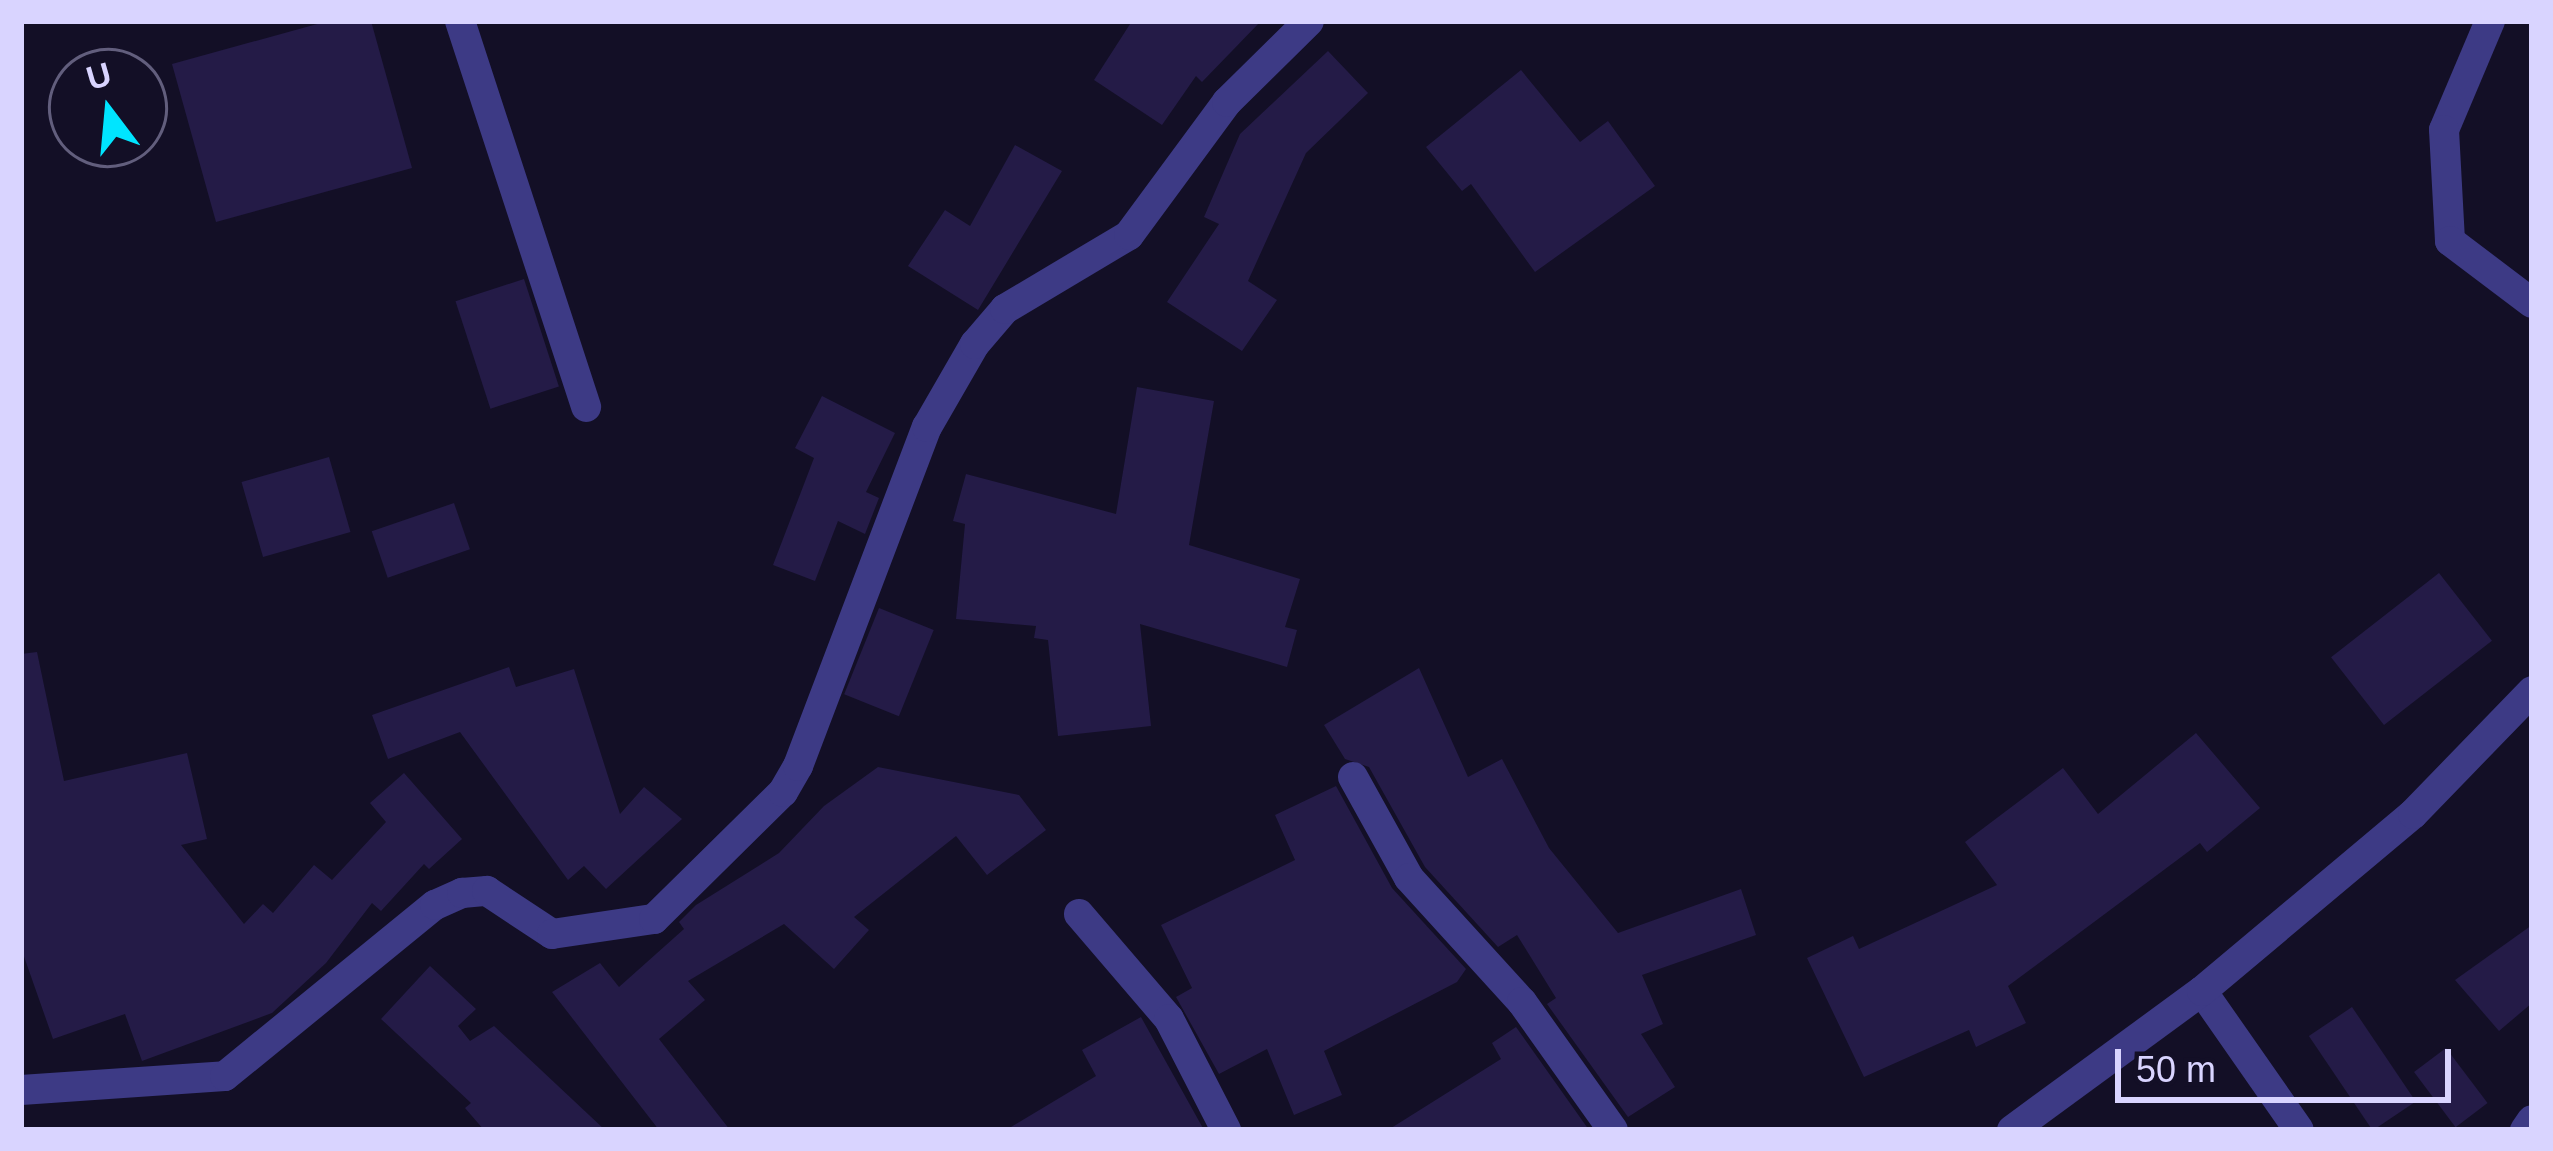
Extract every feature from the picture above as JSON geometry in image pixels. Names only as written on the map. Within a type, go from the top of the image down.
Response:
[{"type":"street","points":[[460,21],[586,407]]},
{"type":"street","points":[[21,1090],[225,1076],[435,905],[462,893],[487,891],[552,934],[654,919],[783,792],[798,766],[927,427],[975,344],[1005,309],[1129,235],[1227,102],[1310,21]]},
{"type":"street","points":[[2490,21],[2444,130],[2450,241],[2532,303]]},
{"type":"street","points":[[2012,1130],[2202,991],[2414,814],[2532,691]]},
{"type":"street","points":[[1353,777],[1409,878],[1522,1002],[1612,1130]]},
{"type":"street","points":[[1079,914],[1169,1019],[1226,1130]]},
{"type":"street","points":[[2202,991],[2299,1130]]},
{"type":"street","points":[[2524,1130],[2532,1120]]},
{"type":"building","points":[[328,21],[371,21],[412,168],[216,222],[172,64]]},
{"type":"building","points":[[1132,21],[1261,21],[1202,82],[1196,76],[1162,125],[1094,80]]},
{"type":"building","points":[[1328,51],[1368,93],[1306,153],[1248,281],[1277,300],[1242,351],[1167,302],[1219,224],[1204,217],[1240,134]]},
{"type":"building","points":[[1521,70],[1580,142],[1608,121],[1655,186],[1535,272],[1471,184],[1462,191],[1426,147]]},
{"type":"building","points":[[1015,145],[1062,171],[978,310],[908,266],[945,210],[970,226]]},
{"type":"building","points":[[524,279],[559,386],[490,409],[456,301]]},
{"type":"building","points":[[1137,387],[1214,401],[1189,545],[1300,579],[1285,627],[1297,630],[1287,667],[1140,624],[1151,726],[1058,736],[1048,640],[1034,638],[1036,626],[956,619],[965,524],[953,521],[966,474],[1116,514]]},
{"type":"building","points":[[822,396],[895,433],[866,492],[879,498],[865,534],[838,521],[815,581],[773,565],[814,458],[795,448]]},
{"type":"building","points":[[329,457],[350,532],[263,557],[242,482]]},
{"type":"building","points":[[454,503],[470,549],[388,578],[372,531]]},
{"type":"building","points":[[2439,573],[2492,641],[2384,725],[2331,657]]},
{"type":"building","points":[[879,608],[934,630],[899,716],[844,694]]},
{"type":"building","points":[[37,652],[64,781],[187,753],[207,839],[181,845],[244,924],[263,904],[273,913],[314,865],[332,880],[386,822],[370,803],[404,773],[462,839],[429,869],[424,864],[381,911],[372,903],[326,963],[272,1013],[142,1061],[125,1014],[53,1039],[21,948],[21,654]]},
{"type":"building","points":[[509,667],[516,687],[574,669],[620,814],[644,787],[682,819],[606,889],[584,866],[568,880],[460,732],[388,759],[372,715]]},
{"type":"building","points":[[1419,668],[1468,777],[1502,759],[1549,848],[1618,933],[1741,889],[1756,935],[1642,975],[1663,1024],[1641,1034],[1675,1087],[1628,1117],[1547,1004],[1556,998],[1517,935],[1498,947],[1425,867],[1369,767],[1345,759],[1324,725]]},
{"type":"building","points":[[2196,733],[2260,808],[2207,852],[2200,843],[2008,986],[2026,1023],[1976,1047],[1969,1030],[1864,1077],[1807,958],[1853,936],[1859,949],[1997,885],[1965,842],[2063,768],[2098,814]]},
{"type":"building","points":[[878,767],[1019,795],[1046,830],[987,875],[956,836],[854,917],[869,930],[834,969],[784,924],[688,981],[705,1000],[659,1039],[730,1130],[659,1130],[552,992],[600,963],[619,987],[684,929],[679,922],[696,905],[779,853],[824,806]]},
{"type":"building","points":[[1336,786],[1392,888],[1466,969],[1457,982],[1324,1051],[1342,1095],[1294,1115],[1267,1049],[1219,1074],[1176,997],[1192,988],[1161,925],[1295,860],[1275,815]]},
{"type":"building","points":[[2532,925],[2532,1003],[2499,1031],[2455,980]]},
{"type":"building","points":[[430,966],[476,1009],[458,1026],[470,1041],[494,1026],[605,1130],[484,1130],[465,1108],[471,1103],[381,1019]]},
{"type":"building","points":[[2352,1007],[2416,1102],[2372,1130],[2309,1036]]},
{"type":"building","points":[[1141,1017],[1204,1130],[1006,1130],[1096,1076],[1082,1050]]},
{"type":"building","points":[[1516,1027],[1589,1130],[1388,1130],[1501,1059],[1492,1043]]},
{"type":"building","points":[[2446,1048],[2488,1103],[2456,1127],[2414,1072]]}]
